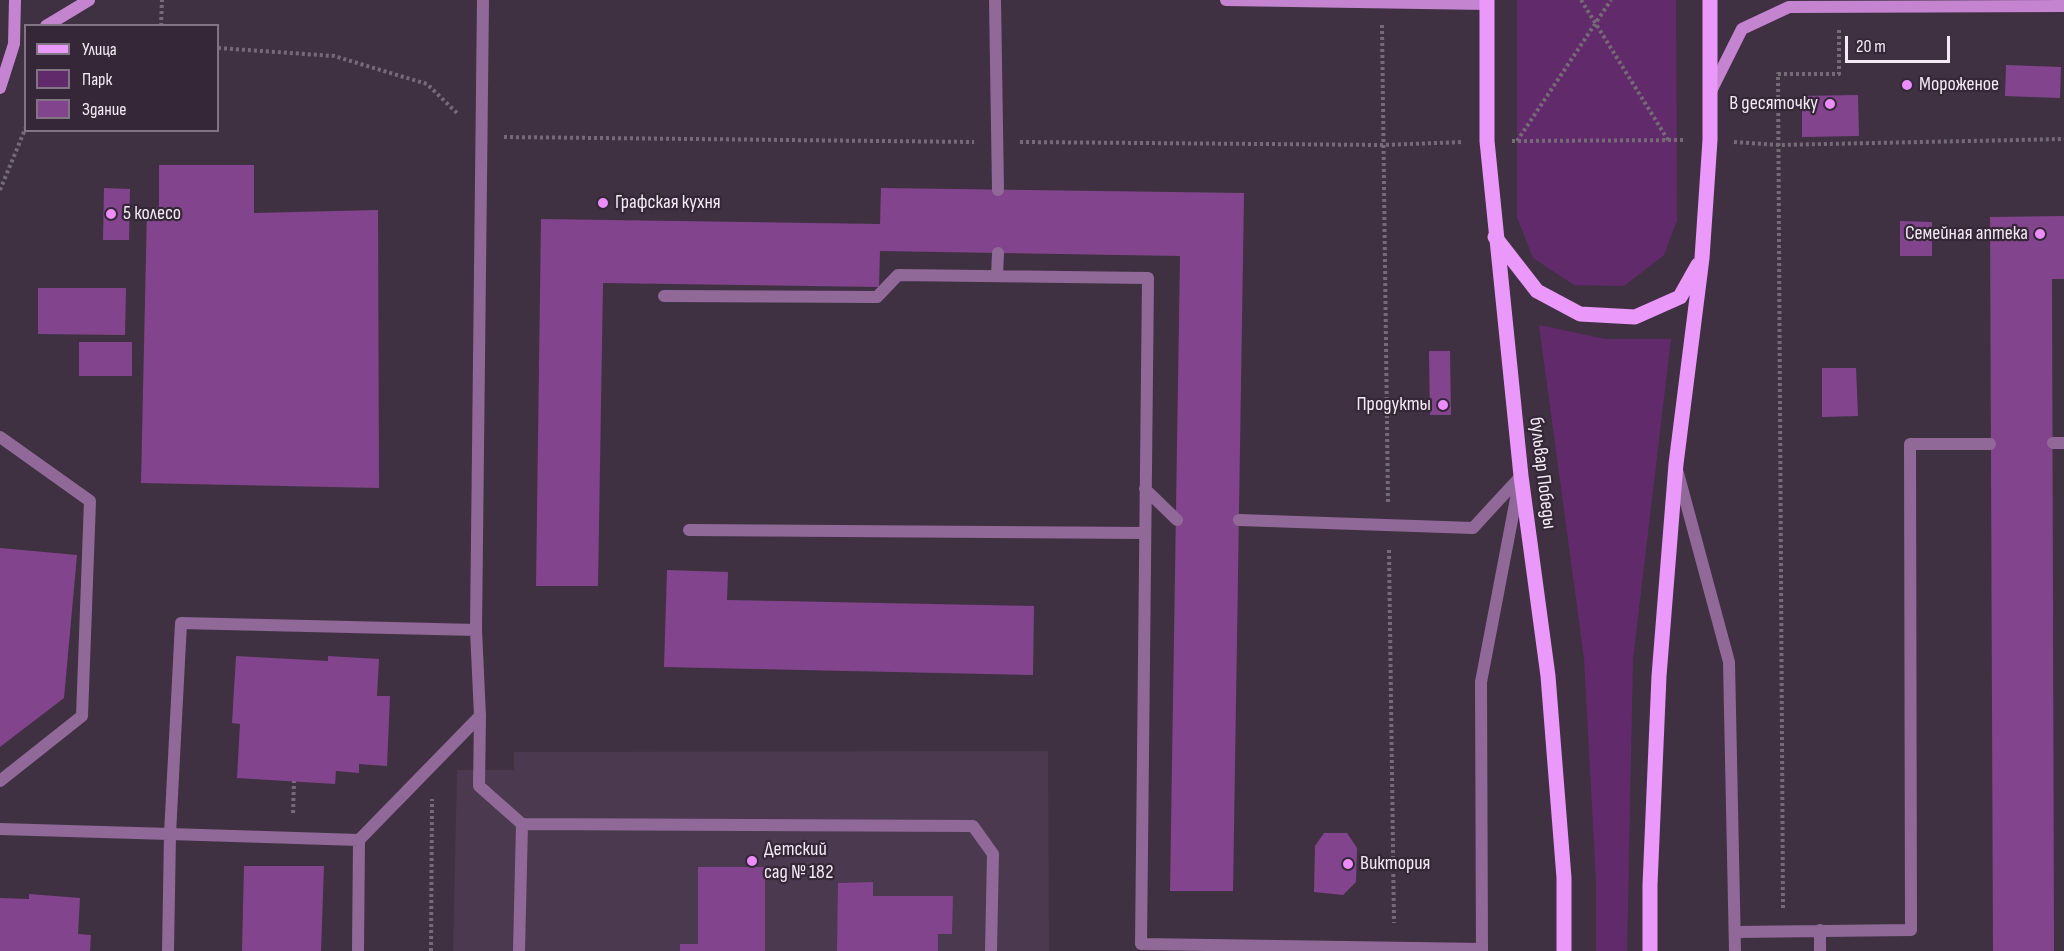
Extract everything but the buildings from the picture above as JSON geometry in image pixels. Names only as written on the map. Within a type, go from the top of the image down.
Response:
[{"type":"main road","points":[[1650,951],[1650,885],[1659,676],[1676,464],[1702,258],[1710,140],[1710,0]]},
{"type":"main road","name":"бульвар Победы","points":[[1487,2],[1487,141],[1521,476],[1548,676],[1564,878],[1564,951]]},
{"type":"main road","points":[[1495,237],[1537,291],[1580,314],[1635,317],[1680,297],[1702,258]]},
{"type":"street","points":[[0,88],[14,44],[15,0]]},
{"type":"street","points":[[49,24],[89,0]]},
{"type":"street","points":[[483,0],[476,630],[480,716],[479,786],[522,824],[973,826],[993,854],[992,951]]},
{"type":"street","points":[[995,0],[998,190]]},
{"type":"street","points":[[1226,0],[1487,2]]},
{"type":"street","points":[[1711,92],[1742,29],[1789,7],[2064,6]]},
{"type":"street","points":[[14,44],[24,38]]},
{"type":"street","points":[[997,276],[998,253]]},
{"type":"street","points":[[664,296],[877,297],[898,275],[1148,278],[1141,944],[1217,948],[1482,950],[1481,682],[1521,476]]},
{"type":"street","points":[[0,437],[90,501],[82,716],[0,781]]},
{"type":"street","points":[[1735,932],[1911,930],[1910,444],[1990,444]]},
{"type":"street","points":[[1676,464],[1729,662],[1735,951]]},
{"type":"street","points":[[1239,520],[1473,528],[1521,476]]},
{"type":"street","points":[[1145,489],[1176,520]]},
{"type":"street","points":[[689,530],[1144,533]]},
{"type":"street","points":[[168,951],[170,834],[181,623],[476,630]]},
{"type":"street","points":[[358,951],[359,840],[480,716]]},
{"type":"street","points":[[519,951],[522,824]]},
{"type":"street","points":[[0,829],[359,840]]},
{"type":"street","points":[[1820,930],[1820,951]]},
{"type":"path","points":[[161,24],[162,0]]},
{"type":"path","points":[[1581,0],[1669,140]]},
{"type":"path","points":[[1516,141],[1611,0]]},
{"type":"path","points":[[1382,2],[1382,146],[1395,949]]},
{"type":"path","points":[[1783,931],[1778,74],[1839,74],[1839,7]]},
{"type":"path","points":[[219,48],[334,56],[427,84],[482,137],[1382,146],[1487,141],[1710,140],[1779,145],[2064,139]]},
{"type":"path","points":[[0,190],[24,132]]},
{"type":"path","points":[[431,951],[433,764]]},
{"type":"path","points":[[292,837],[294,781]]},
{"type":"shaded area","name":"Детский сад № 182","points":[[1048,751],[1049,951],[453,951],[457,770],[514,770],[514,752]]},
{"type":"green space","points":[[1517,0],[1676,0],[1677,220],[1664,255],[1624,286],[1574,285],[1533,258],[1517,217]]},
{"type":"green space","points":[[1539,325],[1605,339],[1671,339],[1633,659],[1627,951],[1596,951],[1596,881],[1584,658]]},
{"type":"place","name":"Мороженое","points":[[1907,85]]},
{"type":"place","name":"В десяточку","points":[[1830,104]]},
{"type":"place","name":"Графская кухня","points":[[603,203]]},
{"type":"place","name":"5 колесо","points":[[111,214]]},
{"type":"place","name":"Семейная аптека","points":[[2040,234]]},
{"type":"place","name":"Продукты","points":[[1443,405]]},
{"type":"place","name":"Детский сад № 182","points":[[752,861]]},
{"type":"place","name":"Виктория","points":[[1348,864]]}]
